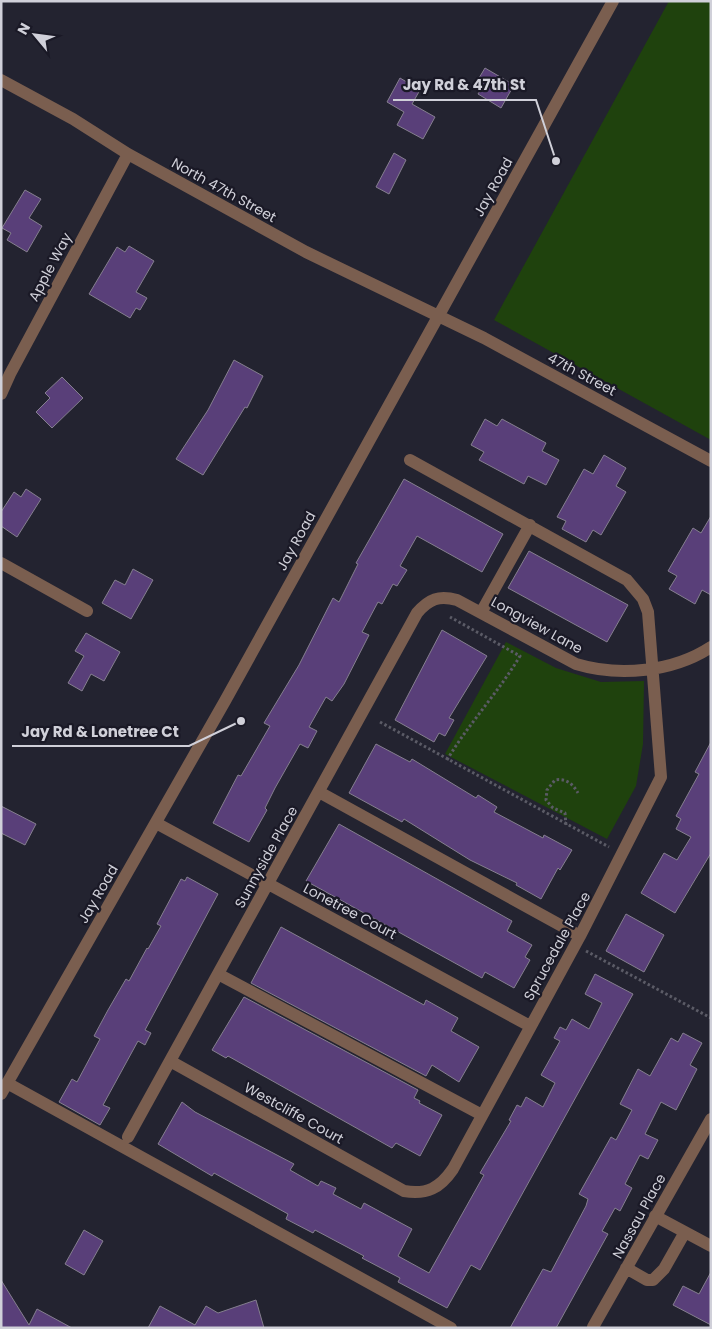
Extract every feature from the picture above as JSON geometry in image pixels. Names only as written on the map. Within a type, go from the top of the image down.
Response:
[{"type":"street","name":"Jay Road","points":[[4,1089],[156,823],[613,1]]},
{"type":"street","name":"North 47th Street","points":[[1,80],[73,119],[128,154],[306,252],[438,316]]},
{"type":"street","name":"Apple Way","points":[[1,394],[128,154]]},
{"type":"street","name":"47th Street","points":[[438,316],[711,460]]},
{"type":"street","name":"Sprucedale Place","points":[[404,1191],[416,1194],[426,1192],[444,1182],[623,855],[661,777],[655,692],[651,670],[648,612],[636,589],[627,580],[410,460]]},
{"type":"street","points":[[482,611],[530,525]]},
{"type":"street","points":[[1,563],[87,612]]},
{"type":"street","name":"Longview Lane","points":[[436,597],[457,600],[482,611],[576,664],[603,670],[651,670],[689,659],[711,647]]},
{"type":"street","name":"Sunnyside Place","points":[[128,1137],[269,884],[417,612],[425,603],[436,597]]},
{"type":"street","points":[[319,792],[577,940]]},
{"type":"street","name":"Lonetree Court","points":[[156,823],[530,1026]]},
{"type":"street","points":[[218,974],[482,1115]]},
{"type":"street","name":"Westcliffe Court","points":[[170,1061],[404,1191]]},
{"type":"street","points":[[4,1089],[451,1328]]},
{"type":"street","name":"Nassau Place","points":[[593,1327],[711,1119]]},
{"type":"street","points":[[656,1216],[711,1246]]},
{"type":"street","points":[[626,1268],[647,1280],[653,1280],[664,1269],[685,1232]]},
{"type":"path","points":[[447,760],[462,735],[502,687],[520,656],[450,617]]},
{"type":"path","points":[[380,722],[566,825],[591,835],[623,855]]},
{"type":"path","points":[[566,825],[567,818],[565,813],[553,808],[546,800],[547,790],[555,780],[563,779],[574,786],[578,793]]},
{"type":"path","points":[[577,940],[711,1018]]},
{"type":"green space","points":[[669,1],[711,1],[711,440],[494,320]]},
{"type":"green space","points":[[506,642],[556,668],[601,682],[644,681],[643,744],[636,786],[607,839],[445,754]]},
{"type":"building","points":[[485,68],[514,85],[501,108],[478,94],[482,87],[476,83]]},
{"type":"building","points":[[400,78],[420,90],[412,104],[435,117],[423,139],[397,125],[404,112],[387,102]]},
{"type":"building","points":[[394,153],[406,160],[389,194],[376,187]]},
{"type":"building","points":[[25,190],[41,199],[29,218],[42,226],[27,252],[7,240],[11,233],[2,228]]},
{"type":"building","points":[[129,246],[154,261],[136,292],[147,298],[140,310],[136,308],[130,318],[89,294],[117,247],[125,252]]},
{"type":"building","points":[[234,360],[263,376],[247,408],[245,407],[203,475],[176,459],[208,410]]},
{"type":"building","points":[[62,377],[83,398],[52,428],[36,412],[50,398],[45,393]]},
{"type":"building","points":[[485,419],[497,426],[502,419],[546,443],[542,451],[559,460],[546,485],[528,476],[524,484],[479,460],[484,452],[471,445]]},
{"type":"building","points":[[604,455],[626,468],[616,486],[626,492],[601,535],[593,530],[586,542],[562,529],[566,521],[557,517],[584,469],[593,474]]},
{"type":"building","points":[[404,479],[503,534],[482,572],[417,536],[400,566],[407,570],[397,586],[393,584],[382,604],[378,602],[362,632],[369,635],[344,684],[332,701],[326,697],[309,727],[317,731],[308,748],[300,744],[275,788],[265,808],[267,810],[249,842],[213,823],[238,775],[241,776],[270,726],[264,723],[299,665],[333,598],[339,602],[358,564],[356,563]]},
{"type":"building","points":[[26,489],[41,499],[17,537],[1,526],[1,512],[14,492],[21,497]]},
{"type":"building","points":[[711,516],[711,595],[702,590],[695,604],[669,589],[677,576],[668,571],[693,528],[701,533]]},
{"type":"building","points":[[529,551],[628,605],[607,642],[508,588]]},
{"type":"building","points":[[133,569],[153,580],[131,619],[102,603],[115,580],[125,585]]},
{"type":"building","points":[[442,630],[487,656],[449,718],[454,720],[445,736],[439,733],[434,742],[395,720]]},
{"type":"building","points":[[86,633],[120,652],[104,681],[91,674],[82,691],[68,683],[84,656],[75,651]]},
{"type":"building","points":[[711,742],[711,853],[675,913],[641,893],[664,853],[677,860],[691,837],[676,829],[681,819],[676,816],[699,774],[695,772]]},
{"type":"building","points":[[376,744],[410,762],[412,759],[476,798],[478,795],[497,807],[494,812],[543,838],[544,835],[572,850],[560,870],[558,868],[541,899],[516,885],[517,883],[470,860],[404,819],[402,822],[349,793]]},
{"type":"building","points":[[1,806],[36,824],[25,845],[1,833]]},
{"type":"building","points":[[339,824],[512,921],[507,931],[532,945],[525,957],[530,960],[514,988],[485,972],[482,978],[306,881]]},
{"type":"building","points":[[187,877],[218,894],[145,1030],[151,1033],[145,1045],[138,1041],[103,1105],[110,1108],[100,1125],[59,1102],[72,1079],[77,1082],[100,1039],[94,1036],[126,979],[129,981],[161,926],[157,924],[181,879],[185,881]]},
{"type":"building","points":[[626,914],[664,935],[644,972],[606,951]]},
{"type":"building","points":[[281,927],[424,1005],[426,1000],[458,1018],[451,1031],[479,1047],[459,1082],[432,1065],[426,1076],[251,983]]},
{"type":"building","points":[[595,974],[633,994],[480,1270],[471,1265],[447,1308],[398,1282],[400,1278],[362,1258],[364,1256],[315,1230],[313,1233],[286,1219],[288,1214],[214,1173],[212,1176],[158,1144],[182,1102],[195,1112],[294,1164],[290,1170],[318,1186],[321,1181],[336,1188],[333,1194],[361,1209],[364,1203],[412,1229],[398,1256],[429,1273],[484,1175],[480,1173],[511,1121],[509,1120],[517,1105],[521,1107],[526,1097],[543,1107],[555,1083],[541,1075],[560,1041],[554,1038],[560,1027],[566,1030],[572,1019],[589,1029],[602,1003],[585,994]]},
{"type":"building","points":[[244,997],[418,1090],[414,1098],[420,1101],[419,1103],[442,1115],[420,1156],[396,1143],[392,1148],[228,1056],[226,1058],[212,1050]]},
{"type":"building","points":[[683,1033],[702,1043],[690,1065],[697,1069],[676,1110],[661,1102],[645,1134],[658,1140],[648,1159],[640,1155],[625,1184],[632,1188],[620,1211],[615,1208],[602,1231],[608,1234],[556,1328],[510,1328],[543,1269],[551,1272],[586,1206],[588,1199],[579,1194],[611,1137],[616,1140],[632,1110],[620,1104],[638,1069],[650,1076],[671,1038],[678,1042]]},
{"type":"building","points":[[84,1230],[103,1241],[84,1275],[65,1264]]},
{"type":"building","points":[[711,1272],[711,1325],[673,1305],[683,1286],[699,1294]]},
{"type":"building","points":[[1,1280],[29,1325],[37,1309],[72,1328],[1,1328]]},
{"type":"building","points":[[256,1300],[264,1328],[148,1328],[160,1306],[195,1325],[206,1306],[218,1313]]},
{"type":"place","name":"Jay Rd & 47th St","points":[[556,161]]},
{"type":"place","name":"Jay Rd & Lonetree Ct","points":[[241,721]]}]
